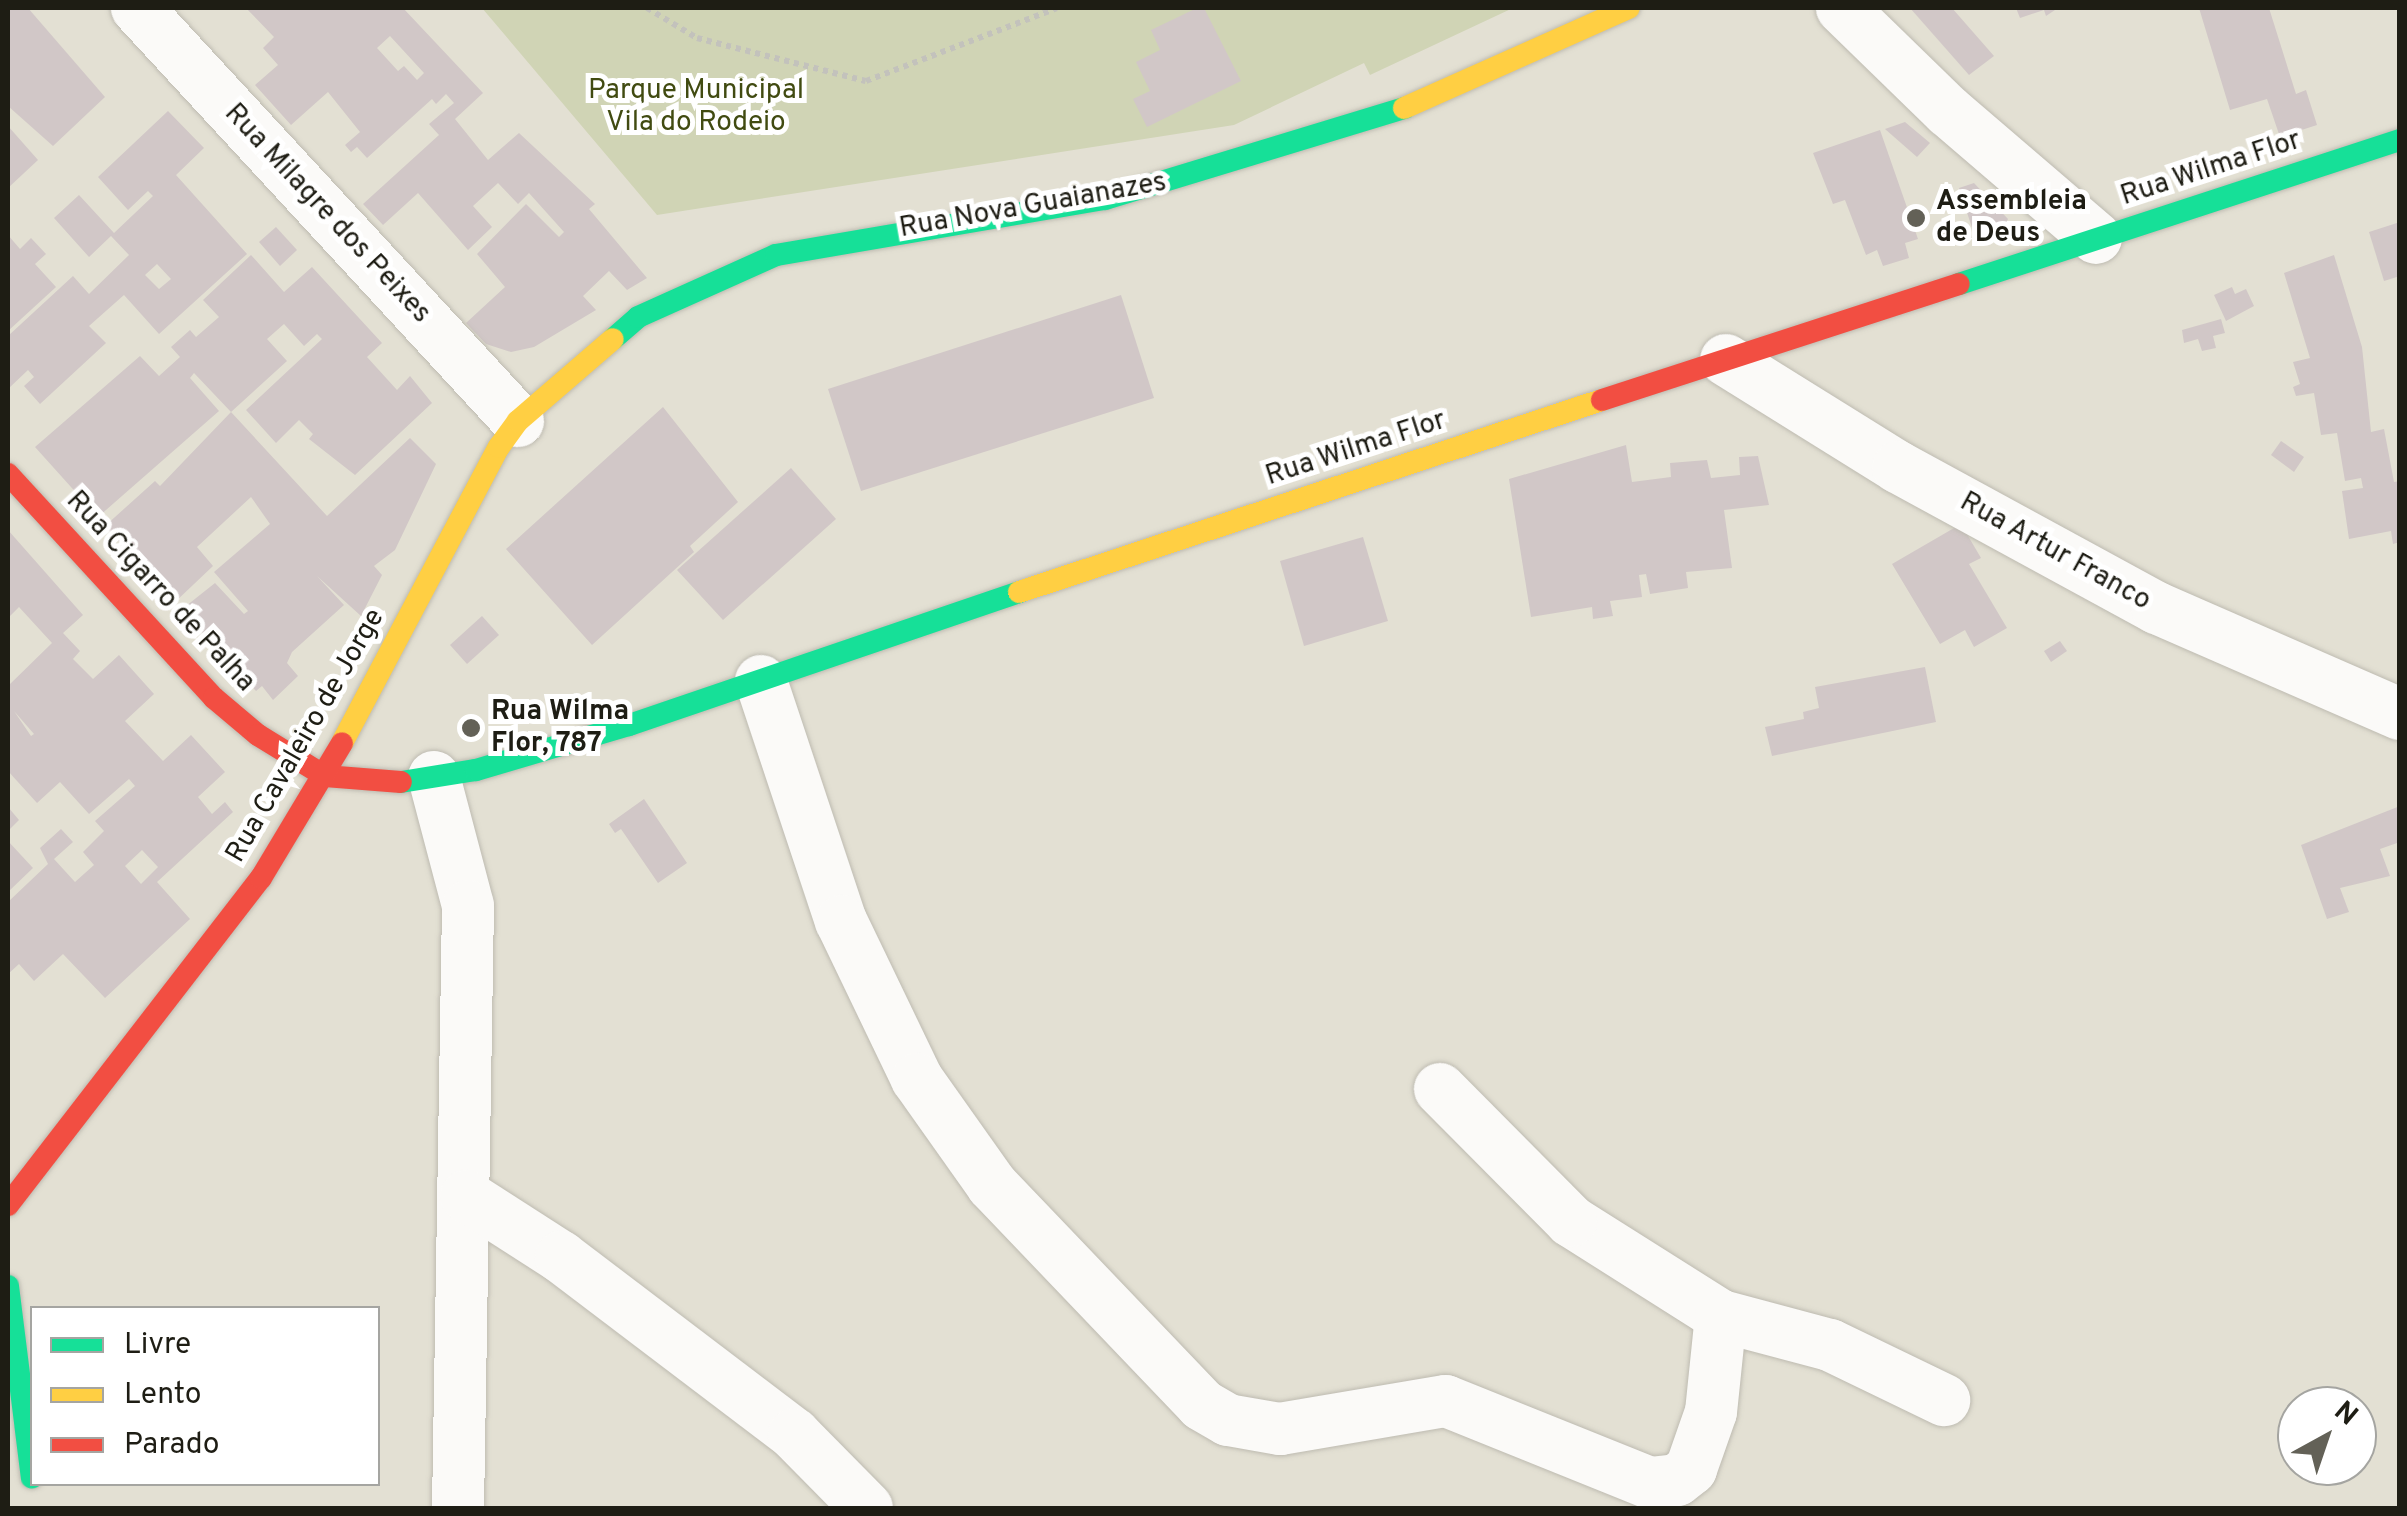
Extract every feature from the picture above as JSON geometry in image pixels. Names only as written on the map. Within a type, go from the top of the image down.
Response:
[{"type":"street","name":"Rua Milagre dos Peixes","points":[[137,8],[518,421]]},
{"type":"street","name":"Rua Nova Guaianazes","points":[[518,421],[638,317],[776,255],[1106,199],[1230,166],[1370,122],[1629,8]]},
{"type":"street","points":[[1842,8],[1948,111],[2096,238]]},
{"type":"street","name":"Rua Wilma Flor","points":[[325,776],[398,782],[434,777],[610,731],[2400,140]]},
{"type":"street","name":"Rua Artur Franco","points":[[1726,360],[1898,466],[2157,608],[2400,714]]},
{"type":"street","name":"Rua Cavaleiro de Jorge","points":[[8,1205],[238,910],[325,776],[476,483],[518,421]]},
{"type":"street","name":"Rua Cigarro de Palha","points":[[8,474],[214,698],[258,736],[325,776]]},
{"type":"street","points":[[761,680],[842,921],[917,1079],[992,1185],[1202,1405],[1228,1420],[1280,1430],[1424,1403],[1467,1405],[1665,1485],[1691,1469],[1711,1412],[1721,1316]]},
{"type":"street","points":[[434,777],[468,906],[458,1508]]},
{"type":"street","points":[[1440,1089],[1571,1221],[1721,1316],[1830,1345],[1944,1400]]},
{"type":"street","points":[[466,1196],[561,1257],[794,1434],[867,1508]]},
{"type":"street","points":[[8,1286],[30,1458]]},
{"type":"path","points":[[647,8],[696,38],[866,81],[1057,8]]},
{"type":"green space","name":"Parque Municipal Vila do Rodeio","points":[[482,8],[1513,8],[1370,75],[1364,63],[1234,125],[657,215]]},
{"type":"building","points":[[8,8],[28,8],[105,97],[53,146],[8,106]]},
{"type":"building","points":[[246,8],[403,8],[483,93],[455,119],[488,160],[519,133],[595,204],[589,209],[647,278],[627,290],[609,271],[583,296],[596,310],[534,347],[511,352],[486,344],[466,323],[505,287],[477,254],[526,204],[559,237],[564,232],[529,193],[518,204],[498,183],[473,206],[492,227],[468,250],[418,193],[383,225],[363,204],[439,135],[429,124],[454,103],[446,94],[436,104],[432,99],[367,158],[357,147],[351,152],[345,145],[360,132],[328,92],[291,125],[255,85],[278,65],[263,48],[274,37]],"holes":[[[390,36],[424,73],[417,80],[404,66],[398,71],[377,48]]]},
{"type":"building","points":[[1204,8],[1241,81],[1147,127],[1133,99],[1150,91],[1136,62],[1160,50],[1151,30]]},
{"type":"building","points":[[1910,8],[1952,8],[1994,56],[1969,75]]},
{"type":"building","points":[[2016,8],[2058,8],[2046,16],[2044,10],[2020,18]]},
{"type":"building","points":[[2199,8],[2269,8],[2296,94],[2306,90],[2317,125],[2280,137],[2267,99],[2230,110]]},
{"type":"building","points":[[168,111],[204,148],[176,175],[247,254],[159,334],[124,295],[89,326],[106,343],[40,404],[24,386],[34,377],[28,370],[8,389],[8,336],[73,276],[89,294],[129,255],[111,236],[89,257],[54,218],[79,195],[114,233],[153,196],[148,191],[128,210],[98,177]],"holes":[[[157,264],[171,279],[159,289],[145,275]]]},
{"type":"building","points":[[1905,122],[1930,143],[1917,157],[1885,129]]},
{"type":"building","points":[[8,126],[38,160],[8,188]]},
{"type":"building","points":[[1880,130],[1918,239],[1905,243],[1909,258],[1883,266],[1877,250],[1866,255],[1845,200],[1833,204],[1813,153]]},
{"type":"building","points":[[1974,183],[2008,219],[2003,229],[1975,237],[1959,188]]},
{"type":"building","points":[[2400,222],[2400,276],[2384,281],[2369,232]]},
{"type":"building","points":[[276,227],[297,250],[280,266],[259,242]]},
{"type":"building","points":[[8,235],[20,249],[31,238],[46,254],[35,264],[56,287],[8,331]]},
{"type":"building","points":[[251,255],[284,292],[312,267],[382,343],[367,357],[397,390],[410,376],[432,403],[355,475],[309,439],[313,434],[299,420],[276,443],[246,410],[322,339],[317,334],[304,346],[284,324],[267,339],[287,361],[231,412],[194,373],[190,378],[219,411],[98,517],[35,447],[140,356],[159,376],[180,357],[171,347],[190,330],[196,337],[219,317],[203,300]]},
{"type":"building","points":[[2334,255],[2362,347],[2371,432],[2384,429],[2394,482],[2400,481],[2400,542],[2393,544],[2391,531],[2349,539],[2342,491],[2363,488],[2361,478],[2345,481],[2337,433],[2321,435],[2314,393],[2296,396],[2293,387],[2300,384],[2293,362],[2310,358],[2284,273]]},
{"type":"building","points":[[2232,287],[2235,294],[2246,289],[2254,306],[2226,321],[2214,295]]},
{"type":"building","points":[[1121,295],[1154,398],[861,491],[828,389]]},
{"type":"building","points":[[2221,319],[2225,333],[2213,336],[2216,348],[2202,351],[2198,339],[2184,343],[2182,330]]},
{"type":"building","points":[[663,407],[738,502],[690,546],[694,552],[592,645],[506,549]]},
{"type":"building","points":[[231,412],[327,516],[410,438],[436,464],[395,550],[374,566],[382,575],[361,616],[317,576],[344,605],[292,652],[287,663],[298,676],[273,700],[262,686],[256,691],[181,610],[215,583],[244,614],[248,611],[214,572],[270,524],[251,497],[197,547],[213,566],[174,603],[105,526],[155,481],[160,486]]},
{"type":"building","points":[[2281,441],[2304,457],[2294,472],[2271,455]]},
{"type":"building","points":[[1626,445],[1632,482],[1671,477],[1670,463],[1707,460],[1711,478],[1740,475],[1739,457],[1758,456],[1769,505],[1724,510],[1732,568],[1686,572],[1688,588],[1650,594],[1646,574],[1639,575],[1642,597],[1610,601],[1613,616],[1593,619],[1592,607],[1531,617],[1509,479]]},
{"type":"building","points":[[791,468],[836,519],[723,620],[677,570]]},
{"type":"building","points":[[1961,524],[1981,558],[1969,564],[2007,628],[1974,647],[1965,630],[1940,644],[1892,564]]},
{"type":"building","points":[[8,530],[83,615],[63,633],[80,651],[73,659],[93,679],[119,655],[154,694],[125,721],[163,761],[191,735],[225,772],[198,797],[212,814],[225,802],[233,812],[157,882],[190,919],[105,998],[63,954],[34,981],[19,964],[8,974],[8,902],[48,864],[40,848],[61,829],[73,842],[54,859],[75,882],[94,865],[83,852],[104,831],[95,821],[135,786],[129,779],[89,814],[60,782],[37,803],[8,771],[8,686],[52,643],[19,607],[8,618]],"holes":[[[142,850],[158,867],[141,884],[125,866]]]},
{"type":"building","points":[[1363,537],[1388,621],[1304,646],[1280,561]]},
{"type":"building","points":[[482,616],[499,635],[467,664],[450,645]]},
{"type":"building","points":[[2060,641],[2067,651],[2051,662],[2044,651]]},
{"type":"building","points":[[1925,667],[1936,722],[1772,756],[1765,727],[1804,719],[1803,712],[1819,708],[1815,687]]},
{"type":"building","points":[[644,799],[687,863],[658,883],[621,829],[615,833],[609,824]]},
{"type":"building","points":[[2400,806],[2400,842],[2380,849],[2390,876],[2340,888],[2349,912],[2327,919],[2301,845]]},
{"type":"building","points":[[8,807],[19,820],[8,831]]},
{"type":"building","points":[[8,841],[33,868],[8,892]]},
{"type":"traffic: fast","points":[[613,339],[638,317],[776,255],[1105,199],[1404,108]]},
{"type":"traffic: fast","points":[[1959,284],[2400,140]]},
{"type":"traffic: fast","points":[[401,782],[476,770],[629,725],[1019,592]]},
{"type":"traffic: fast","points":[[8,1286],[30,1462]]},
{"type":"traffic: slow","points":[[1404,108],[1629,8]]},
{"type":"traffic: slow","points":[[342,743],[499,447],[518,421],[613,339]]},
{"type":"traffic: slow","points":[[1019,592],[1602,400]]},
{"type":"traffic: jam","points":[[1602,400],[1959,284]]},
{"type":"traffic: jam","points":[[8,474],[214,698],[258,735],[325,776],[401,782]]},
{"type":"traffic: jam","points":[[8,1205],[261,878],[342,743]]},
{"type":"place","name":"Assembleia de Deus","points":[[1916,218]]},
{"type":"place","name":"Rua Wilma Flor, 787","points":[[471,728]]}]
